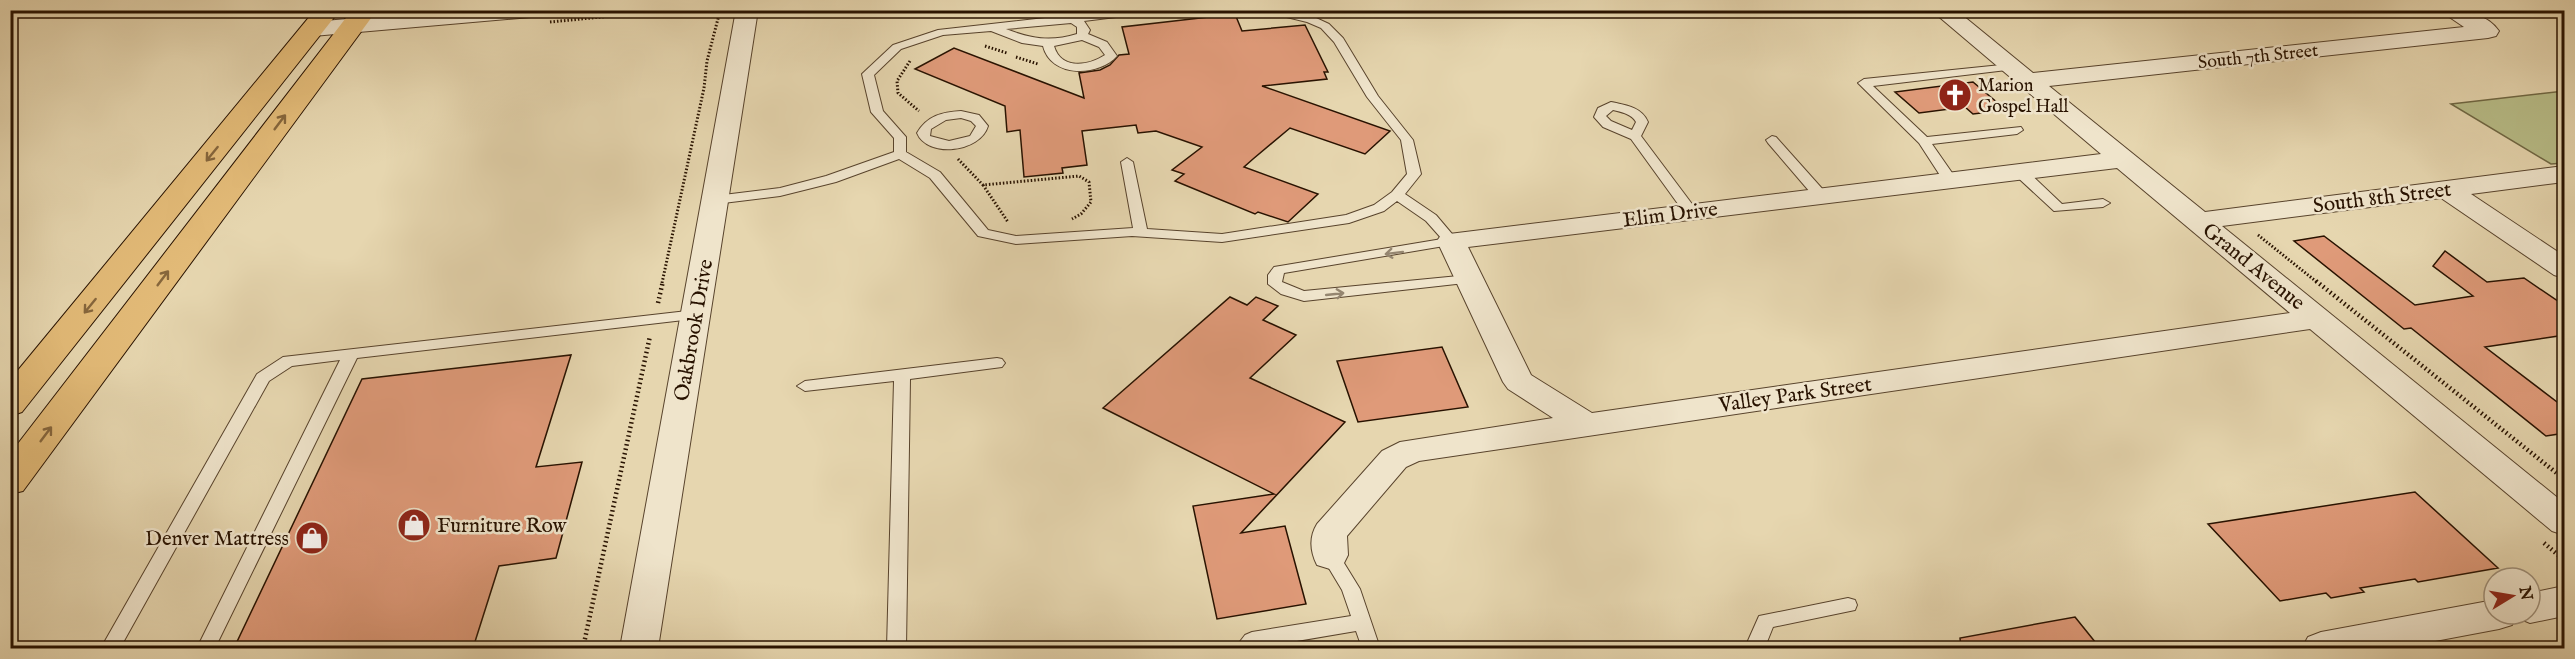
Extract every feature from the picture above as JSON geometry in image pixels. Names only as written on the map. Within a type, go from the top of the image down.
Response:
[{"type":"highway","points":[[10,404],[340,19]]},
{"type":"highway","points":[[10,481],[340,19]]},
{"type":"street","name":"Oakbrook Drive","points":[[639,648],[747,10]]},
{"type":"street","name":"Grand Avenue","points":[[1942,10],[2565,522]]},
{"type":"street","name":"South 7th Street","points":[[2019,74],[2488,32],[2450,10]]},
{"type":"street","points":[[340,19],[537,17]]},
{"type":"street","name":"Elim Drive","points":[[1451,241],[2124,159]]},
{"type":"street","name":"South 8th Street","points":[[2200,221],[2565,174]]},
{"type":"street","points":[[2446,189],[2565,269]]},
{"type":"street","points":[[1451,241],[1519,382],[1586,424]]},
{"type":"street","name":"Valley Park Street","points":[[1330,555],[1329,533],[1394,459],[1412,450],[2318,318]]},
{"type":"street","points":[[2542,606],[2565,602]]},
{"type":"street","points":[[2321,648],[2482,617]]},
{"type":"lane","points":[[900,154],[900,137],[877,112],[868,74],[897,47],[942,32],[1148,10]]},
{"type":"lane","points":[[900,154],[935,175],[983,233],[1016,240],[1141,232],[1221,238],[1349,219],[1379,208],[1397,195],[1414,174],[1407,140],[1373,97],[1339,40],[1325,26],[1310,19],[1263,10]]},
{"type":"lane","points":[[1073,19],[1082,25],[1084,30],[1082,36]]},
{"type":"lane","points":[[992,27],[1028,43],[1048,44],[1082,36],[1108,48],[1111,56],[1103,63],[1071,67],[1062,65],[1053,59],[1048,44]]},
{"type":"lane","points":[[1950,180],[1924,141],[1864,83],[2019,74]]},
{"type":"lane","points":[[1924,141],[2017,130]]},
{"type":"lane","points":[[1635,136],[1691,212]]},
{"type":"lane","points":[[1772,140],[1821,196]]},
{"type":"lane","points":[[715,200],[780,192],[831,179],[930,142]]},
{"type":"lane","points":[[1127,162],[1141,232]]},
{"type":"lane","points":[[2020,172],[2059,208],[2103,202]]},
{"type":"lane","points":[[1397,195],[1431,218],[1451,241],[1407,252],[1307,264],[1279,270],[1275,275],[1275,284],[1286,291],[1304,296],[1469,279]]},
{"type":"lane","points":[[110,648],[263,378],[288,361],[696,315]]},
{"type":"lane","points":[[206,648],[351,354]]},
{"type":"lane","points":[[805,386],[997,363]]},
{"type":"lane","points":[[896,648],[902,375]]},
{"type":"lane","points":[[1330,555],[1351,589],[1371,648]]},
{"type":"lane","points":[[1761,648],[1758,643],[1766,621],[1848,605]]},
{"type":"lane","points":[[1244,648],[1252,640],[1363,622]]},
{"type":"path","points":[[537,17],[674,10]]},
{"type":"path","points":[[980,44],[1040,65]]},
{"type":"path","points":[[915,53],[897,81],[898,93],[917,111],[926,110]]},
{"type":"path","points":[[963,151],[958,159],[1004,210],[1010,227]]},
{"type":"path","points":[[982,186],[1067,175],[1079,176],[1089,182],[1091,202],[1081,214],[1064,223]]},
{"type":"path","points":[[676,218],[682,217]]},
{"type":"path","points":[[2266,231],[2254,232],[2565,479]]},
{"type":"green space","points":[[2564,91],[2564,163],[2551,164],[2451,104]]},
{"type":"building","points":[[1235,14],[1242,31],[1305,25],[1328,72],[1324,72],[1327,79],[1262,86],[1390,131],[1365,154],[1290,128],[1244,167],[1318,194],[1288,222],[1258,212],[1255,214],[1175,181],[1184,174],[1172,170],[1202,147],[1156,131],[1138,133],[1136,125],[1082,131],[1087,165],[1062,168],[1063,173],[1024,177],[1020,130],[1007,132],[1005,106],[915,69],[954,48],[1084,98],[1079,73],[1100,70],[1110,65],[1119,55],[1129,54],[1122,27]]},
{"type":"building","name":"Marion Gospel Hall","points":[[1973,82],[2006,110],[1973,114],[1965,107],[1919,113],[1895,92]]},
{"type":"building","points":[[2324,236],[2415,305],[2473,296],[2433,266],[2445,251],[2487,282],[2524,278],[2565,306],[2565,335],[2485,347],[2565,408],[2565,433],[2546,436],[2411,328],[2404,329],[2294,241]]},
{"type":"building","points":[[1230,297],[1247,305],[1256,297],[1278,306],[1263,320],[1296,335],[1250,378],[1345,422],[1241,533],[1285,526],[1306,604],[1217,619],[1193,506],[1274,494],[1103,408]]},
{"type":"building","points":[[1442,347],[1468,407],[1358,422],[1337,361]]},
{"type":"building","points":[[571,355],[536,467],[582,462],[556,558],[499,566],[473,648],[234,648],[362,379]]},
{"type":"building","points":[[2415,492],[2496,566],[2482,566],[2482,571],[2418,582],[2415,579],[2360,588],[2364,592],[2331,598],[2326,593],[2280,601],[2208,524]]},
{"type":"building","points":[[2075,617],[2100,648],[1961,648],[1960,638]]},
{"type":"place","name":"Marion Gospel Hall","points":[[1955,95]]},
{"type":"place","name":"Furniture Row","points":[[414,525]]},
{"type":"place","name":"Denver Mattress","points":[[312,538]]}]
